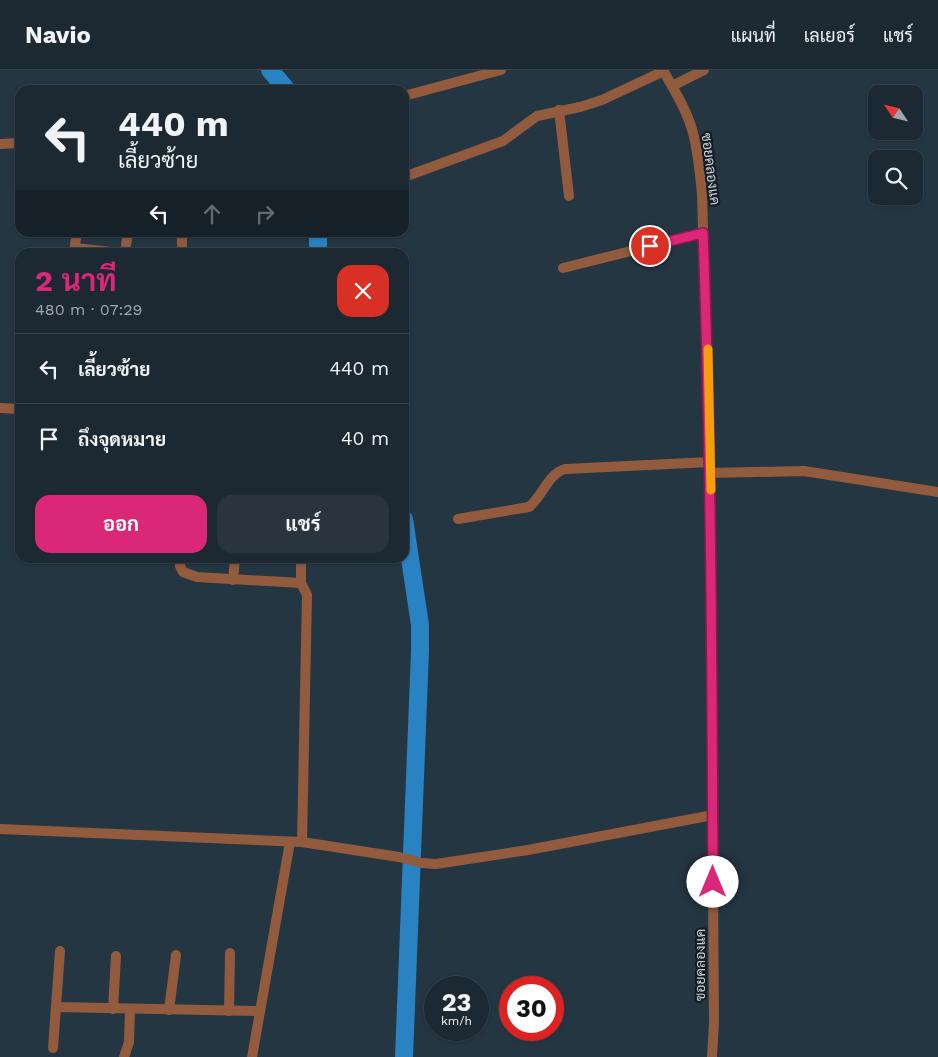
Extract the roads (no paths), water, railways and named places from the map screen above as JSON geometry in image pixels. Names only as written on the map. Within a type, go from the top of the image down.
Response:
[{"type":"street","points":[[409,95],[501,70]]},
{"type":"street","points":[[409,175],[503,141],[537,116],[580,107],[602,100],[664,70]]},
{"type":"street","name":"ซอยคลองแค","points":[[664,70],[693,132],[698,156],[702,194],[710,462],[714,1023],[712,1057]]},
{"type":"street","points":[[672,86],[704,70]]},
{"type":"street","points":[[559,110],[569,196]]},
{"type":"street","points":[[0,144],[15,143]]},
{"type":"street","points":[[562,268],[703,233]]},
{"type":"street","points":[[0,408],[15,409]]},
{"type":"street","points":[[458,519],[528,507],[536,502],[556,474],[565,470],[710,462]]},
{"type":"street","points":[[710,473],[804,471],[938,492]]},
{"type":"street","points":[[180,563],[183,572],[197,578],[301,582]]},
{"type":"street","points":[[233,580],[235,563]]},
{"type":"street","points":[[301,563],[301,582],[307,600],[302,842]]},
{"type":"street","points":[[0,829],[302,842],[422,863],[445,863],[713,815]]},
{"type":"street","points":[[252,1057],[290,842]]},
{"type":"street","points":[[53,1048],[60,951]]},
{"type":"street","points":[[229,1012],[230,953]]},
{"type":"street","points":[[169,1010],[176,955]]},
{"type":"street","points":[[113,1009],[116,956]]},
{"type":"street","points":[[56,1007],[229,1012],[260,1011]]},
{"type":"street","points":[[124,1057],[129,1042],[130,1009]]},
{"type":"waterway","points":[[270,70],[283,85]]},
{"type":"waterway","points":[[318,237],[318,248]]},
{"type":"waterway","points":[[404,1057],[420,651],[420,625],[409,552]]}]
